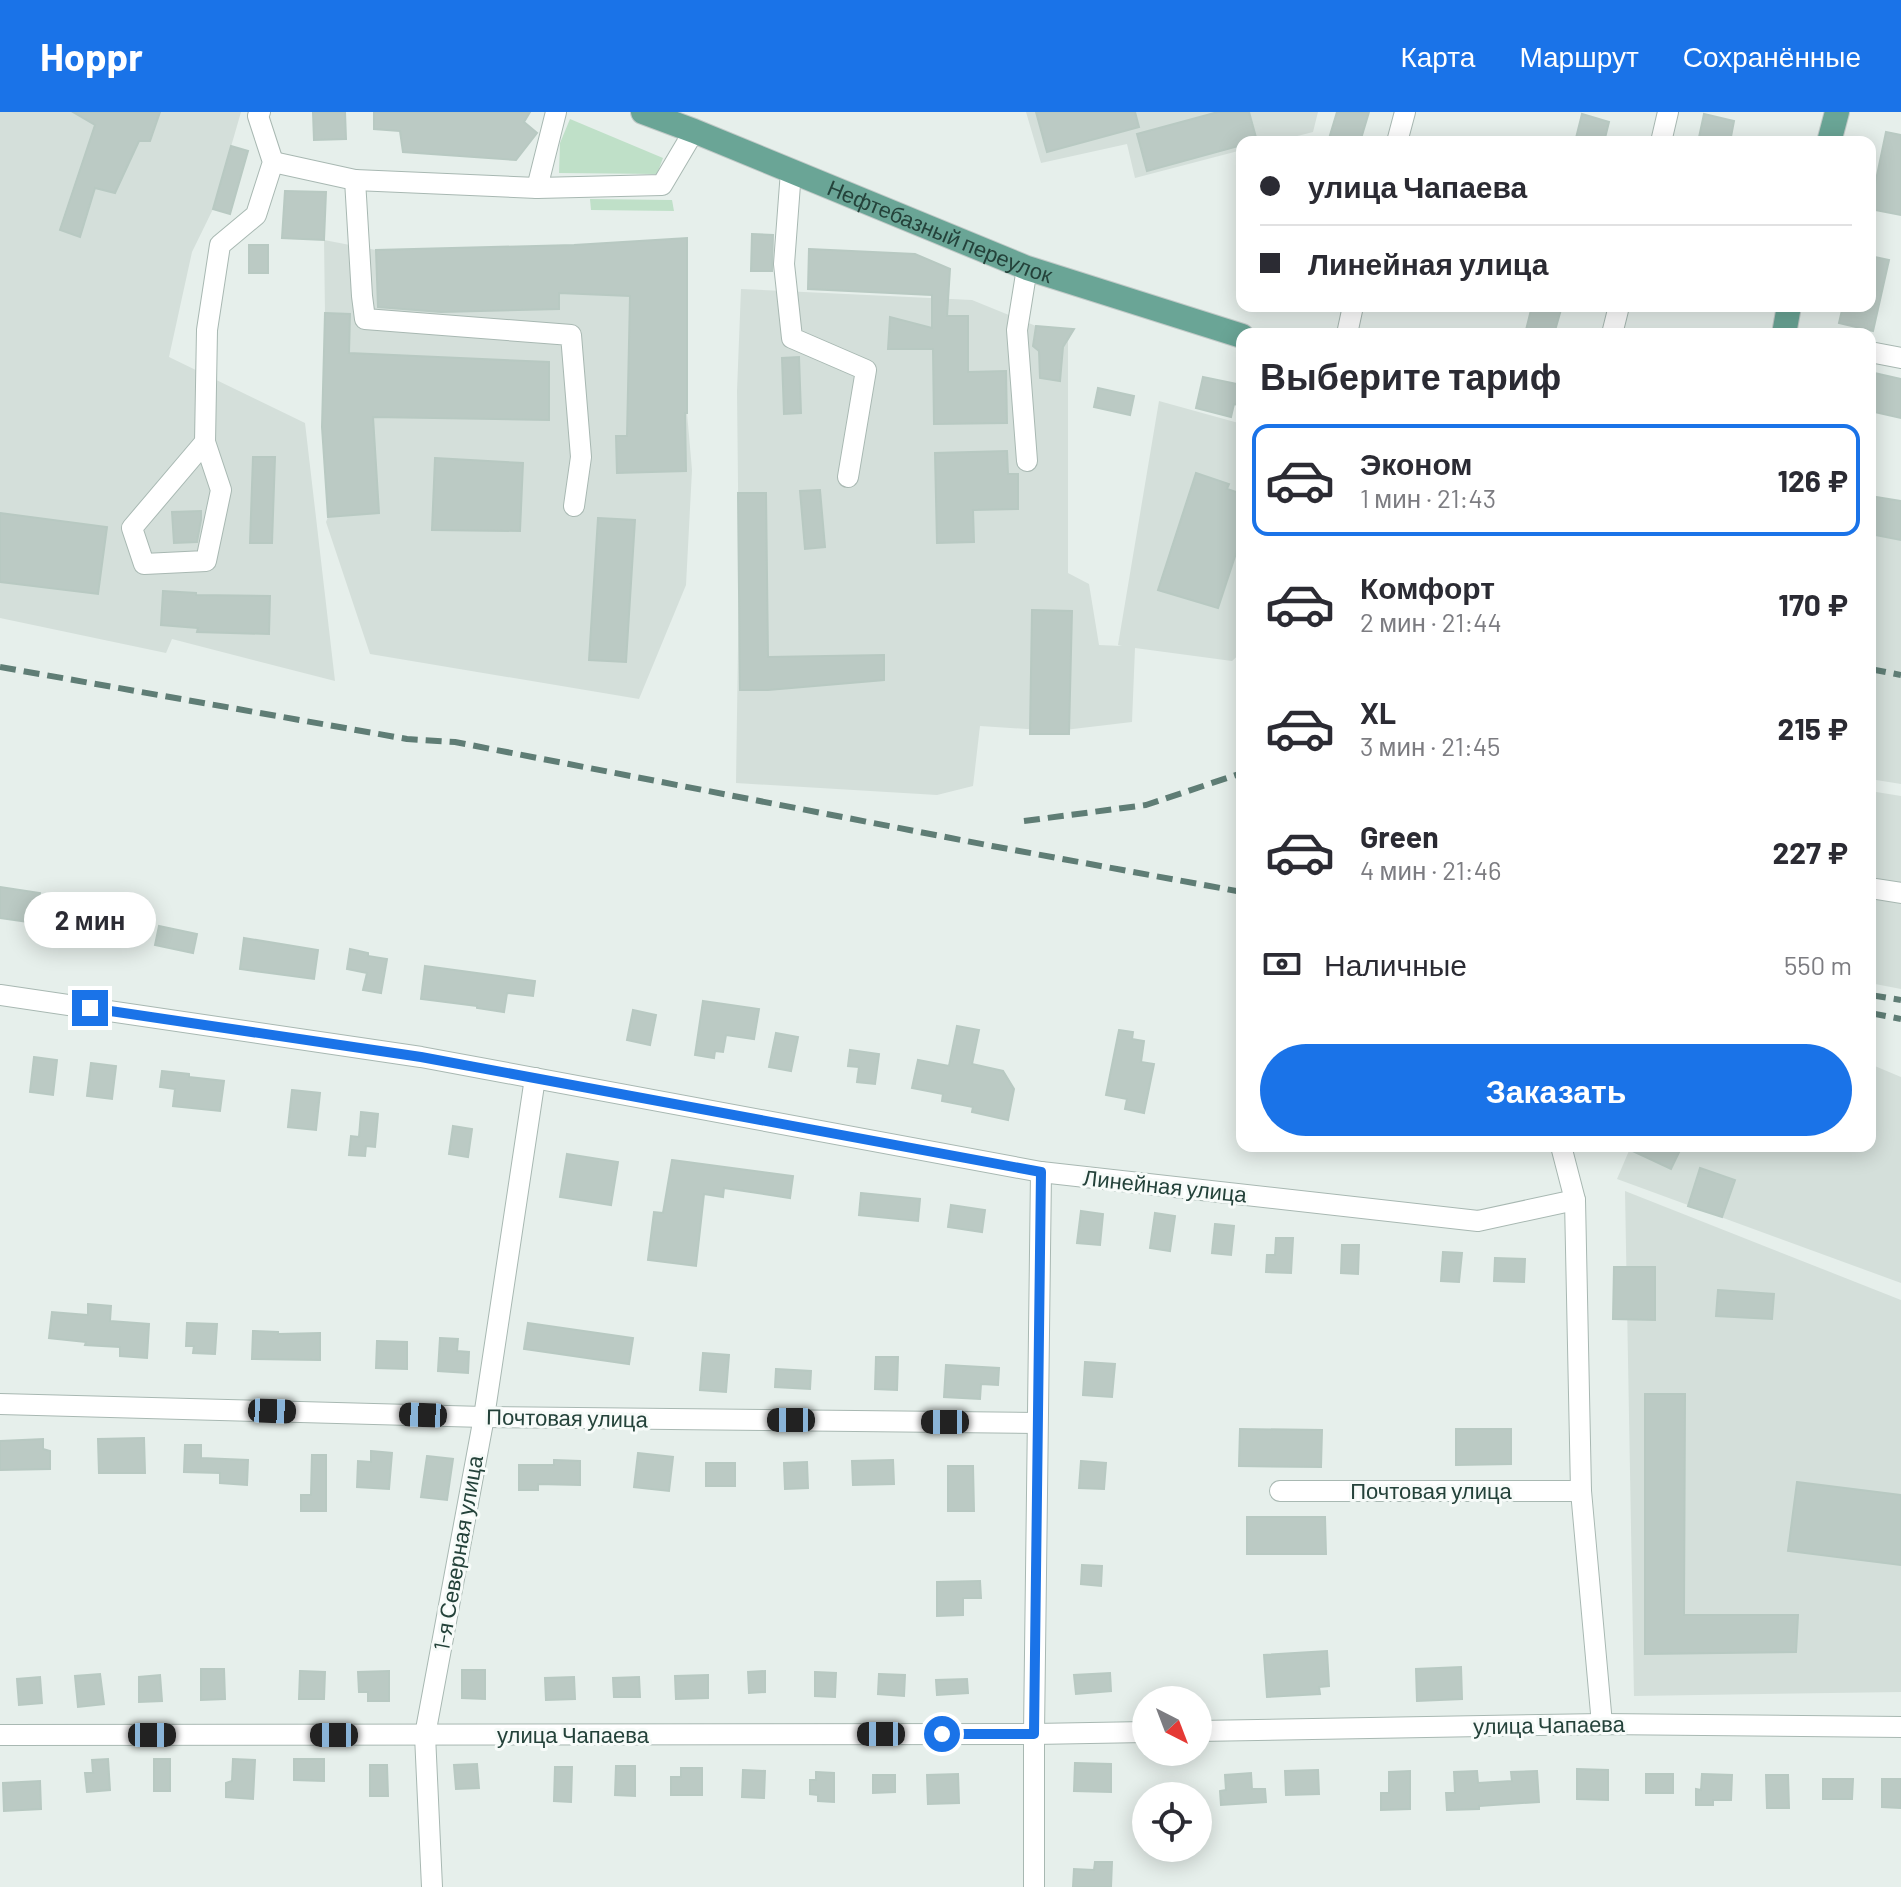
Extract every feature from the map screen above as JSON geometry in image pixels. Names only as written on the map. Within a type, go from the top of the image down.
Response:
[{"type":"main road","name":"Нефтебазный переулок","points":[[643,112],[1027,268],[1236,334]]},
{"type":"main road","points":[[1831,136],[1837,112]]},
{"type":"street","points":[[205,442],[132,528],[144,564],[206,561],[221,490],[205,442],[207,330],[220,245],[256,215],[273,162],[258,116],[260,112]]},
{"type":"street","points":[[537,188],[556,112]]},
{"type":"street","points":[[1399,136],[1405,112]]},
{"type":"street","points":[[1662,136],[1668,112]]},
{"type":"street","points":[[273,162],[355,180],[537,188],[662,185],[694,131]]},
{"type":"street","points":[[791,171],[784,264],[792,338],[866,370],[848,477]]},
{"type":"street","points":[[355,180],[365,319],[571,335],[581,457],[574,506]]},
{"type":"street","points":[[1027,268],[1017,330],[1027,461]]},
{"type":"street","points":[[1876,353],[1901,358]]},
{"type":"street","points":[[1876,889],[1901,893]]},
{"type":"street","name":"Линейная улица","points":[[0,995],[421,1057],[1041,1172],[1478,1221],[1575,1200]]},
{"type":"street","name":"1-я Северная улица","points":[[432,1887],[425,1735],[484,1417],[535,1078]]},
{"type":"street","points":[[1563,1152],[1575,1200],[1581,1491],[1602,1724]]},
{"type":"street","points":[[1034,1887],[1041,1172]]},
{"type":"street","name":"Почтовая улица","points":[[0,1404],[484,1417],[1037,1423]]},
{"type":"street","name":"Почтовая улица","points":[[1280,1491],[1581,1491]]},
{"type":"street","name":"улица Чапаева","points":[[1212,1731],[1602,1724],[1901,1727]]},
{"type":"street","name":"улица Чапаева","points":[[0,1735],[1132,1732]]},
{"type":"shaded area","points":[[0,112],[241,112],[213,209],[192,252],[169,357],[305,423],[335,681],[172,639],[166,653],[0,618]]},
{"type":"shaded area","points":[[1026,112],[1318,112],[1313,132],[1297,136],[1236,136],[1236,152],[1135,178],[1127,144],[1041,163]]},
{"type":"shaded area","points":[[687,238],[687,413],[692,470],[686,585],[639,699],[370,654],[326,522],[322,416],[324,240],[376,250],[574,245]]},
{"type":"shaded area","points":[[741,289],[972,300],[1036,326],[1074,329],[1068,341],[1068,573],[1089,584],[1099,645],[1122,646],[1118,645],[1159,401],[1236,422],[1236,657],[1232,661],[1135,648],[1132,722],[1056,731],[980,726],[973,786],[937,795],[736,783],[739,578],[737,391]]},
{"type":"shaded area","points":[[1876,497],[1901,501],[1901,784],[1876,780]]},
{"type":"shaded area","points":[[1876,792],[1901,796],[1901,989],[1876,984]]},
{"type":"shaded area","points":[[1876,1067],[1901,1077],[1901,1283],[1617,1179],[1628,1152],[1876,1152]]},
{"type":"shaded area","points":[[1625,1191],[1901,1300],[1901,1692],[1634,1696]]},
{"type":"green space","points":[[570,119],[663,158],[657,174],[559,173],[560,143]]},
{"type":"green space","points":[[590,199],[672,200],[674,211],[591,210]]},
{"type":"building","points":[[73,112],[160,112],[150,141],[139,141],[115,193],[95,188],[80,237],[60,230],[95,125]]},
{"type":"building","points":[[313,112],[345,112],[346,139],[314,140]]},
{"type":"building","points":[[374,112],[530,112],[524,122],[537,133],[516,160],[403,152],[400,131],[374,129]]},
{"type":"building","points":[[1036,112],[1135,112],[1139,127],[1047,152]]},
{"type":"building","points":[[1218,112],[1249,112],[1256,136],[1236,136],[1236,147],[1147,171],[1137,134]]},
{"type":"building","points":[[1337,112],[1369,112],[1362,136],[1330,136]]},
{"type":"building","points":[[1582,114],[1609,122],[1606,136],[1576,136]]},
{"type":"building","points":[[1704,114],[1734,121],[1731,136],[1699,136]]},
{"type":"building","points":[[1886,132],[1901,135],[1901,215],[1876,210],[1876,180]]},
{"type":"building","points":[[231,146],[248,151],[230,214],[213,209]]},
{"type":"building","points":[[285,191],[326,192],[324,240],[282,238]]},
{"type":"building","points":[[752,234],[773,235],[772,271],[751,271]]},
{"type":"building","points":[[687,238],[686,471],[617,473],[616,436],[627,436],[630,296],[559,293],[559,309],[441,312],[378,307],[376,250],[574,245]]},
{"type":"building","points":[[249,245],[268,245],[268,273],[249,273]]},
{"type":"building","points":[[809,249],[915,254],[950,269],[947,316],[968,316],[968,372],[1006,371],[1007,423],[934,424],[933,349],[888,349],[890,317],[932,328],[932,295],[808,289]]},
{"type":"building","points":[[1876,257],[1889,260],[1874,328],[1839,323],[1842,312],[1876,312]]},
{"type":"building","points":[[1530,312],[1560,312],[1556,328],[1526,328]]},
{"type":"building","points":[[325,313],[350,314],[349,353],[549,362],[549,420],[373,417],[379,513],[328,517],[322,427]]},
{"type":"building","points":[[1036,326],[1074,329],[1063,347],[1060,381],[1040,378],[1039,351],[1033,346]]},
{"type":"building","points":[[799,357],[801,413],[784,414],[782,358]]},
{"type":"building","points":[[1876,373],[1901,379],[1901,418],[1876,412]]},
{"type":"building","points":[[1203,377],[1236,384],[1236,404],[1231,417],[1196,408]]},
{"type":"building","points":[[1098,388],[1134,396],[1130,415],[1094,407]]},
{"type":"building","points":[[1007,451],[1008,474],[1018,474],[1018,509],[973,510],[974,542],[937,543],[935,453]]},
{"type":"building","points":[[253,457],[275,457],[272,543],[250,543]]},
{"type":"building","points":[[435,458],[523,463],[520,531],[432,530]]},
{"type":"building","points":[[1196,473],[1229,484],[1227,489],[1236,492],[1236,553],[1218,608],[1158,590]]},
{"type":"building","points":[[820,490],[825,547],[805,549],[800,491]]},
{"type":"building","points":[[738,493],[766,493],[768,657],[884,655],[884,680],[740,690]]},
{"type":"building","points":[[1876,497],[1901,501],[1901,540],[1876,535]]},
{"type":"building","points":[[201,511],[197,542],[174,543],[172,512]]},
{"type":"building","points":[[0,513],[107,527],[98,594],[0,582]]},
{"type":"building","points":[[598,518],[635,520],[626,662],[589,660]]},
{"type":"building","points":[[163,591],[196,595],[270,596],[269,634],[197,632],[198,628],[161,625]]},
{"type":"building","points":[[1032,610],[1072,611],[1069,734],[1030,734]]},
{"type":"building","points":[[0,887],[40,893],[36,923],[0,918]]},
{"type":"building","points":[[92,905],[112,908],[107,936],[87,932]]},
{"type":"building","points":[[159,926],[197,934],[193,953],[155,945]]},
{"type":"building","points":[[244,938],[318,950],[314,979],[240,969]]},
{"type":"building","points":[[350,949],[387,959],[381,993],[363,990],[367,973],[347,969]]},
{"type":"building","points":[[425,966],[535,981],[533,996],[507,993],[504,1012],[421,999]]},
{"type":"building","points":[[703,1001],[759,1009],[754,1039],[726,1035],[723,1052],[715,1051],[714,1058],[695,1055]]},
{"type":"building","points":[[633,1010],[656,1015],[650,1045],[627,1040]]},
{"type":"building","points":[[957,1026],[979,1030],[972,1064],[1003,1071],[1014,1089],[1008,1120],[972,1112],[973,1107],[942,1101],[943,1094],[912,1088],[918,1060],[949,1066]]},
{"type":"building","points":[[1119,1030],[1133,1032],[1132,1039],[1144,1041],[1141,1062],[1154,1064],[1144,1113],[1125,1109],[1127,1099],[1106,1095]]},
{"type":"building","points":[[776,1033],[798,1037],[791,1071],[769,1067]]},
{"type":"building","points":[[850,1050],[879,1054],[875,1084],[857,1082],[859,1067],[848,1066]]},
{"type":"building","points":[[34,1057],[57,1060],[53,1095],[30,1092]]},
{"type":"building","points":[[91,1063],[116,1066],[112,1099],[87,1096]]},
{"type":"building","points":[[162,1071],[224,1081],[220,1111],[173,1106],[175,1089],[160,1087]]},
{"type":"building","points":[[292,1090],[320,1093],[316,1130],[288,1127]]},
{"type":"building","points":[[361,1112],[378,1114],[375,1147],[366,1146],[365,1156],[349,1155],[351,1136],[359,1137]]},
{"type":"building","points":[[453,1126],[472,1129],[468,1157],[449,1154]]},
{"type":"building","points":[[1635,1152],[1679,1152],[1671,1169]]},
{"type":"building","points":[[567,1154],[618,1162],[611,1205],[560,1197]]},
{"type":"building","points":[[672,1160],[793,1176],[790,1198],[724,1188],[723,1197],[704,1194],[696,1266],[648,1260],[654,1212],[663,1213]]},
{"type":"building","points":[[1700,1168],[1735,1180],[1722,1217],[1688,1206]]},
{"type":"building","points":[[861,1193],[920,1199],[918,1221],[859,1215]]},
{"type":"building","points":[[951,1205],[985,1210],[982,1232],[948,1227]]},
{"type":"building","points":[[1081,1211],[1103,1214],[1100,1245],[1077,1243]]},
{"type":"building","points":[[1155,1213],[1175,1216],[1170,1251],[1150,1248]]},
{"type":"building","points":[[1215,1224],[1234,1226],[1231,1255],[1212,1253]]},
{"type":"building","points":[[1276,1238],[1293,1238],[1291,1273],[1266,1272],[1267,1255],[1275,1255]]},
{"type":"building","points":[[1342,1245],[1359,1245],[1358,1274],[1341,1273]]},
{"type":"building","points":[[1443,1252],[1462,1253],[1459,1282],[1441,1281]]},
{"type":"building","points":[[1495,1258],[1525,1259],[1524,1282],[1494,1281]]},
{"type":"building","points":[[1614,1267],[1655,1267],[1655,1320],[1613,1319]]},
{"type":"building","points":[[1718,1290],[1774,1294],[1772,1319],[1716,1316]]},
{"type":"building","points":[[88,1304],[111,1306],[110,1321],[149,1324],[147,1358],[120,1356],[120,1347],[85,1345],[86,1342],[49,1338],[52,1312],[88,1315]]},
{"type":"building","points":[[187,1323],[217,1324],[215,1354],[193,1353],[194,1346],[186,1346]]},
{"type":"building","points":[[528,1323],[633,1338],[629,1364],[524,1349]]},
{"type":"building","points":[[253,1331],[320,1333],[320,1360],[252,1359]]},
{"type":"building","points":[[440,1338],[458,1339],[457,1351],[469,1352],[468,1373],[438,1371]]},
{"type":"building","points":[[377,1341],[407,1342],[407,1369],[376,1368]]},
{"type":"building","points":[[703,1353],[729,1355],[726,1392],[700,1390]]},
{"type":"building","points":[[876,1357],[898,1357],[897,1390],[875,1389]]},
{"type":"building","points":[[1085,1362],[1115,1364],[1112,1397],[1083,1395]]},
{"type":"building","points":[[946,1365],[999,1368],[998,1385],[981,1384],[980,1399],[944,1397]]},
{"type":"building","points":[[776,1369],[811,1371],[810,1389],[775,1387]]},
{"type":"building","points":[[1645,1394],[1685,1394],[1684,1615],[1798,1615],[1796,1652],[1645,1654]]},
{"type":"building","points":[[1240,1429],[1322,1430],[1321,1467],[1239,1466]]},
{"type":"building","points":[[1456,1429],[1511,1429],[1511,1464],[1456,1465]]},
{"type":"building","points":[[144,1438],[145,1473],[99,1473],[98,1439]]},
{"type":"building","points":[[43,1439],[43,1449],[50,1451],[50,1469],[0,1470],[0,1441]]},
{"type":"building","points":[[185,1445],[201,1445],[201,1458],[248,1460],[247,1485],[220,1483],[220,1473],[184,1472]]},
{"type":"building","points":[[371,1451],[392,1453],[389,1489],[357,1487],[358,1461],[371,1462]]},
{"type":"building","points":[[638,1453],[673,1457],[669,1491],[634,1487]]},
{"type":"building","points":[[312,1455],[326,1455],[326,1511],[301,1511],[301,1495],[311,1495]]},
{"type":"building","points":[[427,1456],[453,1459],[447,1500],[421,1497]]},
{"type":"building","points":[[554,1460],[580,1461],[580,1485],[538,1484],[538,1490],[519,1490],[519,1465],[554,1465]]},
{"type":"building","points":[[893,1460],[894,1484],[853,1485],[852,1461]]},
{"type":"building","points":[[1081,1461],[1106,1463],[1104,1489],[1079,1488]]},
{"type":"building","points":[[807,1462],[808,1488],[785,1489],[784,1463]]},
{"type":"building","points":[[706,1463],[735,1463],[735,1486],[706,1486]]},
{"type":"building","points":[[948,1466],[973,1466],[974,1511],[948,1511]]},
{"type":"building","points":[[1797,1482],[1901,1495],[1901,1565],[1788,1551]]},
{"type":"building","points":[[1247,1517],[1325,1517],[1326,1554],[1247,1554]]},
{"type":"building","points":[[1082,1565],[1102,1566],[1101,1586],[1081,1584]]},
{"type":"building","points":[[980,1581],[981,1598],[963,1598],[963,1615],[937,1616],[937,1582]]},
{"type":"building","points":[[1327,1651],[1329,1686],[1319,1687],[1320,1694],[1267,1697],[1264,1655]]},
{"type":"building","points":[[1461,1667],[1462,1699],[1417,1701],[1416,1669]]},
{"type":"building","points":[[201,1669],[224,1669],[225,1699],[201,1700]]},
{"type":"building","points":[[462,1670],[485,1670],[485,1699],[462,1698]]},
{"type":"building","points":[[300,1671],[325,1672],[324,1699],[299,1699]]},
{"type":"building","points":[[389,1671],[389,1701],[368,1701],[368,1692],[359,1692],[358,1672]]},
{"type":"building","points":[[765,1671],[765,1692],[749,1693],[748,1672]]},
{"type":"building","points":[[815,1672],[836,1673],[835,1697],[815,1696]]},
{"type":"building","points":[[1110,1673],[1111,1691],[1076,1694],[1074,1675]]},
{"type":"building","points":[[100,1674],[104,1704],[78,1707],[75,1676]]},
{"type":"building","points":[[879,1674],[905,1675],[904,1696],[878,1694]]},
{"type":"building","points":[[160,1675],[162,1701],[139,1702],[139,1677]]},
{"type":"building","points":[[708,1675],[708,1698],[676,1699],[675,1676]]},
{"type":"building","points":[[40,1677],[42,1703],[19,1705],[17,1679]]},
{"type":"building","points":[[574,1677],[575,1699],[546,1700],[545,1678]]},
{"type":"building","points":[[639,1677],[640,1697],[614,1697],[613,1678]]},
{"type":"building","points":[[967,1679],[968,1693],[937,1695],[936,1680]]},
{"type":"building","points":[[108,1759],[110,1790],[87,1792],[85,1773],[93,1773],[92,1760]]},
{"type":"building","points":[[154,1759],[170,1759],[170,1791],[154,1791]]},
{"type":"building","points":[[233,1759],[255,1760],[253,1799],[226,1797],[226,1783],[232,1781]]},
{"type":"building","points":[[294,1759],[324,1759],[324,1781],[294,1780]]},
{"type":"building","points":[[1075,1763],[1111,1764],[1111,1792],[1074,1791]]},
{"type":"building","points":[[477,1764],[479,1788],[456,1789],[454,1765]]},
{"type":"building","points":[[370,1765],[387,1765],[388,1796],[370,1796]]},
{"type":"building","points":[[616,1766],[635,1766],[635,1796],[615,1795]]},
{"type":"building","points":[[555,1767],[572,1767],[571,1802],[554,1801]]},
{"type":"building","points":[[681,1768],[702,1768],[702,1795],[671,1795],[671,1777],[681,1777]]},
{"type":"building","points":[[1577,1769],[1608,1770],[1608,1800],[1577,1799]]},
{"type":"building","points":[[743,1770],[765,1771],[764,1798],[742,1797]]},
{"type":"building","points":[[1318,1770],[1319,1794],[1286,1795],[1285,1771]]},
{"type":"building","points":[[1410,1771],[1410,1809],[1381,1810],[1381,1793],[1389,1793],[1389,1772]]},
{"type":"building","points":[[1477,1771],[1478,1783],[1512,1781],[1511,1772],[1537,1771],[1539,1802],[1447,1810],[1446,1793],[1455,1793],[1454,1772]]},
{"type":"building","points":[[816,1772],[834,1773],[834,1802],[818,1801],[818,1795],[810,1794],[810,1780],[816,1780]]},
{"type":"building","points":[[1251,1773],[1252,1789],[1265,1789],[1266,1802],[1221,1805],[1220,1791],[1226,1790],[1225,1775]]},
{"type":"building","points":[[958,1774],[959,1803],[928,1804],[927,1775]]},
{"type":"building","points":[[1646,1774],[1673,1774],[1673,1793],[1646,1793]]},
{"type":"building","points":[[1702,1774],[1732,1775],[1731,1800],[1713,1800],[1713,1805],[1696,1805],[1696,1789],[1701,1790]]},
{"type":"building","points":[[873,1775],[895,1775],[895,1792],[873,1793]]},
{"type":"building","points":[[1766,1775],[1788,1775],[1789,1808],[1767,1808]]},
{"type":"building","points":[[1823,1779],[1853,1779],[1852,1799],[1823,1799]]},
{"type":"building","points":[[1882,1779],[1901,1779],[1901,1808],[1882,1807]]},
{"type":"building","points":[[40,1781],[41,1809],[4,1811],[3,1783]]},
{"type":"building","points":[[1095,1862],[1112,1862],[1111,1887],[1073,1887],[1074,1869],[1094,1870]]},
{"type":"railway","points":[[0,667],[407,739],[455,742],[1236,891]]},
{"type":"railway","points":[[1876,670],[1901,675]]},
{"type":"railway","points":[[1024,821],[1146,805],[1236,775]]},
{"type":"railway","points":[[1876,996],[1901,1000]]},
{"type":"railway","points":[[1876,1014],[1901,1019]]},
{"type":"route","points":[[90,1008],[421,1057],[1041,1172],[1034,1734],[942,1734]]}]
